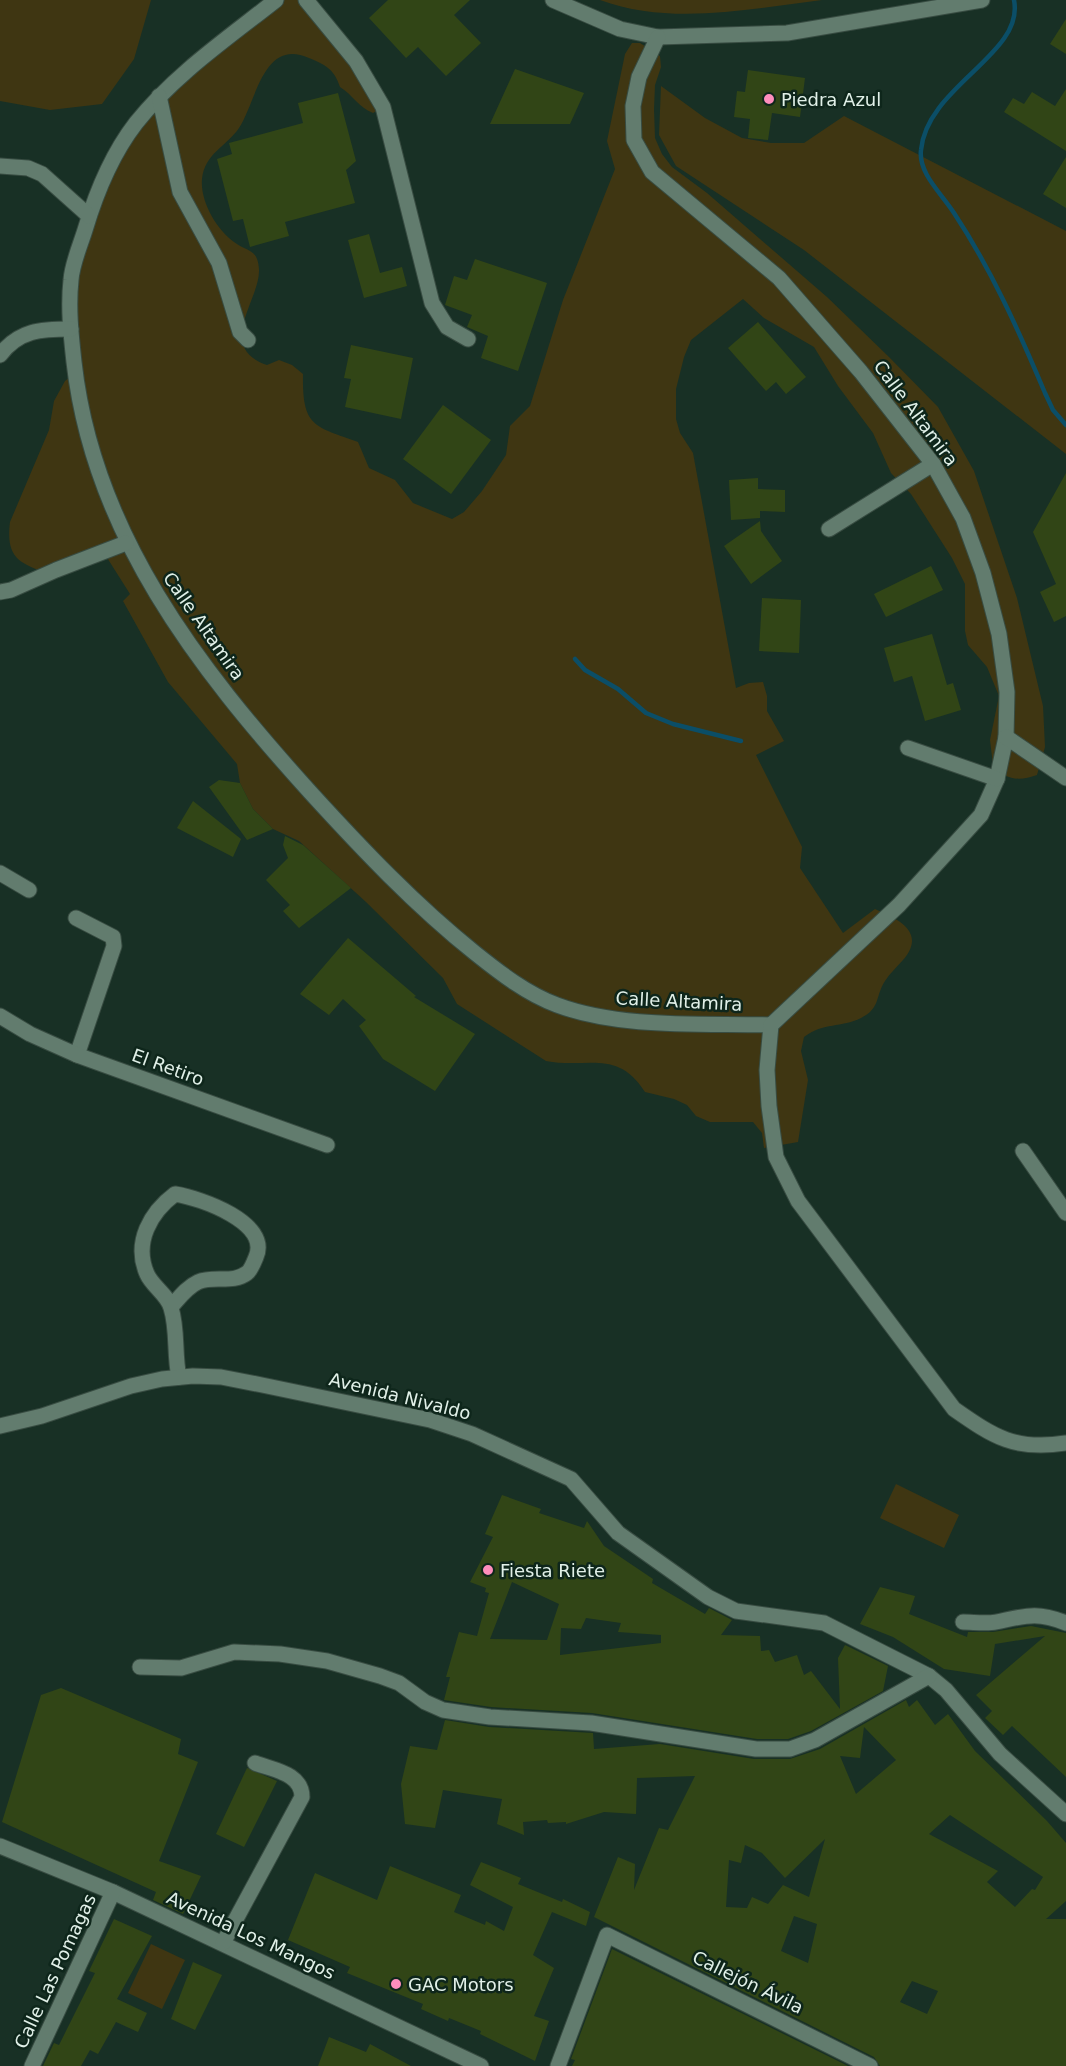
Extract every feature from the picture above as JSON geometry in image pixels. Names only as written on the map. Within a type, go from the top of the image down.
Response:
[{"type":"street","name":"Calle Altamira","points":[[276,0],[159,96],[134,126],[100,184],[71,277],[71,329],[79,407],[98,471],[126,543],[170,617],[234,702],[299,780],[374,863],[459,940],[510,980],[557,1005],[625,1021],[771,1025],[899,905],[953,848],[981,814],[998,779],[1006,737],[1007,692],[999,634],[982,573],[963,518],[933,464],[861,372],[779,278],[652,172],[634,140],[633,106],[639,77],[658,37]]},
{"type":"street","points":[[306,0],[357,61],[383,107],[432,303],[447,327],[468,339]]},
{"type":"street","points":[[553,0],[620,29],[658,37],[787,33],[982,0]]},
{"type":"street","points":[[159,96],[180,192],[219,263],[240,332],[248,340]]},
{"type":"street","points":[[0,166],[28,168],[42,174],[89,216]]},
{"type":"street","points":[[0,355],[11,340],[32,332],[71,329]]},
{"type":"street","points":[[829,529],[933,464]]},
{"type":"street","points":[[0,592],[11,590],[126,543]]},
{"type":"street","points":[[1006,737],[1066,778]]},
{"type":"street","points":[[908,748],[998,779]]},
{"type":"street","points":[[0,873],[29,890]]},
{"type":"street","points":[[76,918],[106,931],[113,937],[114,946],[77,1055]]},
{"type":"street","name":"El Retiro","points":[[0,1016],[30,1034],[77,1055],[327,1145]]},
{"type":"street","points":[[771,1025],[768,1088],[776,1157],[798,1201],[954,1409],[983,1430],[1008,1442],[1034,1445],[1066,1443]]},
{"type":"street","points":[[1023,1152],[1066,1213]]},
{"type":"street","points":[[171,1307],[186,1290],[200,1281],[236,1279],[249,1273],[258,1254],[256,1236],[249,1225],[190,1196],[175,1194],[160,1205],[145,1227],[143,1255],[147,1274],[171,1307],[179,1377]]},
{"type":"street","name":"Avenida Nivaldo","points":[[0,1426],[42,1416],[131,1386],[179,1377],[220,1377],[430,1420],[472,1434],[571,1479],[618,1533],[708,1597],[736,1611],[824,1623],[929,1676],[946,1690],[1000,1754],[1066,1814]]},
{"type":"street","points":[[963,1622],[994,1622],[1025,1614],[1066,1623]]},
{"type":"street","points":[[140,1667],[181,1668],[234,1652],[280,1654],[327,1661],[380,1676],[399,1683],[425,1702],[443,1710],[490,1717],[591,1723],[756,1749],[790,1749],[815,1740],[929,1676]]},
{"type":"street","points":[[223,1943],[302,1797],[302,1787],[297,1779],[255,1763]]},
{"type":"street","name":"Avenida Los Mangos","points":[[0,1846],[113,1892],[473,2064]]},
{"type":"street","name":"Calle Las Pomagas","points":[[32,2066],[113,1892]]},
{"type":"street","name":"Callejón Ávila","points":[[558,2066],[607,1935],[870,2066]]},
{"type":"shaded area","points":[[0,0],[151,0],[134,59],[102,104],[50,110],[0,101]]},
{"type":"shaded area","points":[[276,0],[306,0],[383,107],[373,113],[363,108],[340,87],[329,68],[320,63],[294,54],[281,57],[271,64],[264,75],[239,128],[207,163],[202,187],[210,214],[227,236],[254,254],[258,263],[257,282],[244,322],[242,335],[244,347],[252,357],[267,365],[279,360],[292,365],[303,374],[303,391],[308,415],[321,427],[358,442],[369,468],[395,480],[413,503],[452,519],[464,512],[482,491],[506,455],[510,426],[530,406],[563,300],[615,169],[607,141],[625,54],[632,43],[640,43],[660,56],[661,67],[655,85],[655,138],[662,154],[672,167],[707,193],[827,297],[889,357],[938,407],[974,471],[1017,598],[1043,706],[1045,747],[1037,775],[1019,779],[1008,777],[993,765],[990,740],[999,696],[987,667],[968,645],[965,631],[965,584],[952,558],[911,494],[891,473],[873,433],[838,386],[814,347],[764,318],[743,299],[691,340],[676,389],[676,419],[680,433],[693,453],[736,688],[749,683],[763,682],[767,696],[767,711],[784,741],[756,755],[802,847],[800,868],[843,933],[875,909],[900,922],[911,934],[910,950],[885,981],[872,1010],[854,1021],[819,1029],[804,1037],[801,1051],[808,1080],[798,1142],[764,1148],[762,1133],[753,1122],[710,1122],[696,1116],[687,1105],[674,1099],[645,1092],[634,1078],[612,1065],[546,1061],[457,1004],[443,978],[366,902],[299,841],[273,829],[253,809],[240,783],[237,764],[168,682],[123,601],[130,594],[99,545],[88,555],[47,573],[28,566],[12,550],[9,534],[10,522],[49,430],[54,401],[65,381],[71,376],[71,277],[134,126]]},
{"type":"shaded area","points":[[600,0],[822,0],[738,11],[682,14],[627,8]]},
{"type":"shaded area","points":[[661,86],[705,118],[742,138],[771,143],[804,143],[844,116],[1066,231],[1066,454],[804,250],[676,166],[659,135]]},
{"type":"shaded area","points":[[896,1484],[959,1515],[944,1548],[880,1518]]},
{"type":"shaded area","points":[[151,1944],[185,1960],[162,2009],[128,1993]]},
{"type":"building","points":[[388,0],[470,0],[454,15],[481,43],[446,76],[418,47],[406,58],[369,18]]},
{"type":"building","points":[[1066,19],[1066,54],[1050,44]]},
{"type":"building","points":[[515,69],[584,93],[570,124],[490,124]]},
{"type":"building","name":"Piedra Azul","points":[[748,70],[805,78],[800,117],[772,113],[768,140],[748,138],[750,119],[734,117],[737,91],[745,92]]},
{"type":"building","points":[[1066,89],[1066,151],[1004,112],[1013,98],[1024,104],[1032,92],[1055,106]]},
{"type":"building","points":[[338,93],[356,161],[346,170],[355,203],[285,222],[289,236],[250,247],[243,219],[233,221],[217,159],[232,154],[229,143],[303,123],[298,103]]},
{"type":"building","points":[[1066,157],[1066,208],[1043,194]]},
{"type":"building","points":[[369,234],[380,273],[402,267],[407,286],[364,298],[348,240]]},
{"type":"building","points":[[475,259],[547,283],[518,371],[481,358],[488,336],[467,327],[472,315],[445,305],[454,276],[467,280]]},
{"type":"building","points":[[758,322],[806,377],[786,394],[776,382],[766,391],[728,348]]},
{"type":"building","points":[[351,345],[413,358],[401,419],[345,407],[351,379],[344,378]]},
{"type":"building","points":[[443,405],[491,440],[451,494],[403,459]]},
{"type":"building","points":[[1066,473],[1066,616],[1054,622],[1040,592],[1056,584],[1033,532]]},
{"type":"building","points":[[758,478],[758,489],[785,490],[785,512],[760,511],[760,518],[731,520],[729,480]]},
{"type":"building","points":[[760,521],[761,531],[782,561],[751,584],[724,546]]},
{"type":"building","points":[[931,566],[943,590],[886,617],[874,594]]},
{"type":"building","points":[[762,598],[801,600],[799,653],[759,651]]},
{"type":"building","points":[[932,634],[947,685],[953,683],[961,710],[925,721],[912,676],[894,682],[884,648]]},
{"type":"building","points":[[219,780],[240,783],[253,809],[273,829],[247,840],[209,787]]},
{"type":"building","points":[[193,801],[241,839],[233,857],[177,828]]},
{"type":"building","points":[[285,836],[303,845],[351,888],[299,928],[283,911],[290,905],[266,880],[288,858],[283,845]]},
{"type":"building","points":[[348,938],[416,996],[414,997],[475,1034],[435,1091],[383,1059],[359,1026],[366,1020],[343,999],[329,1015],[300,994]]},
{"type":"building","points":[[502,1495],[541,1509],[539,1513],[584,1528],[587,1521],[604,1546],[653,1579],[652,1583],[705,1614],[709,1608],[732,1620],[721,1635],[760,1636],[761,1651],[769,1650],[775,1662],[797,1655],[804,1675],[811,1671],[840,1709],[838,1658],[845,1645],[888,1666],[883,1691],[811,1731],[788,1739],[757,1739],[592,1713],[491,1707],[444,1700],[450,1677],[446,1677],[459,1632],[477,1636],[489,1593],[485,1592],[486,1588],[470,1582],[493,1537],[485,1534]],"holes":[[[512,1582],[559,1604],[547,1640],[490,1639]],[[586,1618],[621,1623],[618,1632],[661,1635],[661,1643],[560,1655],[561,1628],[581,1629]]]},
{"type":"building","points":[[880,1587],[915,1596],[909,1614],[967,1637],[968,1632],[993,1632],[1031,1626],[1066,1633],[1066,1777],[1012,1726],[1003,1735],[985,1718],[992,1711],[976,1695],[1045,1636],[995,1644],[990,1676],[944,1669],[893,1637],[860,1624]]},
{"type":"building","points":[[61,1688],[181,1739],[178,1754],[198,1762],[159,1861],[201,1876],[183,1914],[153,1900],[156,1892],[2,1822],[41,1695]]},
{"type":"building","points":[[906,1700],[909,1707],[917,1700],[935,1725],[948,1714],[975,1751],[1047,1821],[1066,1843],[1066,1901],[1046,1919],[1066,1919],[1066,2066],[880,2066],[874,2057],[594,1917],[618,1857],[635,1864],[634,1890],[659,1828],[668,1830],[695,1776],[637,1778],[636,1814],[604,1812],[566,1824],[566,1822],[548,1823],[547,1820],[523,1822],[524,1835],[497,1824],[502,1799],[443,1790],[435,1828],[405,1824],[401,1784],[410,1746],[437,1750],[445,1720],[489,1727],[593,1733],[594,1749],[660,1744],[754,1759],[790,1759],[820,1749]],"holes":[[[864,1727],[896,1760],[856,1794],[840,1756],[860,1758]],[[950,1815],[1043,1877],[1035,1890],[1032,1889],[1015,1907],[987,1882],[998,1871],[929,1834]],[[825,1839],[809,1897],[783,1885],[768,1904],[752,1897],[747,1908],[726,1907],[729,1860],[741,1863],[745,1845],[762,1853],[785,1878]],[[794,1916],[817,1924],[808,1963],[781,1951]],[[912,1981],[938,1991],[927,2014],[900,2002]]]},
{"type":"building","points":[[247,1768],[277,1781],[244,1847],[216,1834]]},
{"type":"building","points":[[481,1862],[521,1878],[518,1884],[562,1902],[563,1899],[590,1912],[586,1926],[552,1912],[533,1955],[554,1968],[534,2016],[549,2021],[535,2061],[480,2034],[481,2031],[449,2018],[448,2021],[421,2009],[423,2004],[347,1973],[350,1967],[288,1940],[315,1873],[377,1900],[390,1866],[461,1895],[454,1912],[485,1925],[486,1921],[504,1931],[513,1907],[470,1885]]},
{"type":"building","points":[[114,1919],[152,1936],[117,1999],[147,2013],[138,2032],[116,2022],[98,2054],[90,2050],[81,2066],[43,2066],[54,2043],[59,2045],[95,1973],[89,1971]]},
{"type":"building","points":[[612,1949],[848,2066],[572,2066],[575,2060],[571,2059]]},
{"type":"building","points":[[193,1962],[222,1975],[195,2030],[171,2019]]},
{"type":"building","points":[[329,2037],[366,2052],[370,2044],[411,2066],[318,2066]]},
{"type":"waterway","points":[[1014,0],[1013,19],[1005,37],[940,107],[927,127],[921,159],[927,175],[954,213],[992,278],[1053,410],[1066,425]]},
{"type":"waterway","points":[[575,659],[585,670],[618,689],[646,713],[673,724],[741,741]]},
{"type":"place","name":"Piedra Azul","points":[[769,99]]},
{"type":"place","name":"Fiesta Riete","points":[[488,1570]]},
{"type":"place","name":"GAC Motors","points":[[396,1984]]}]
